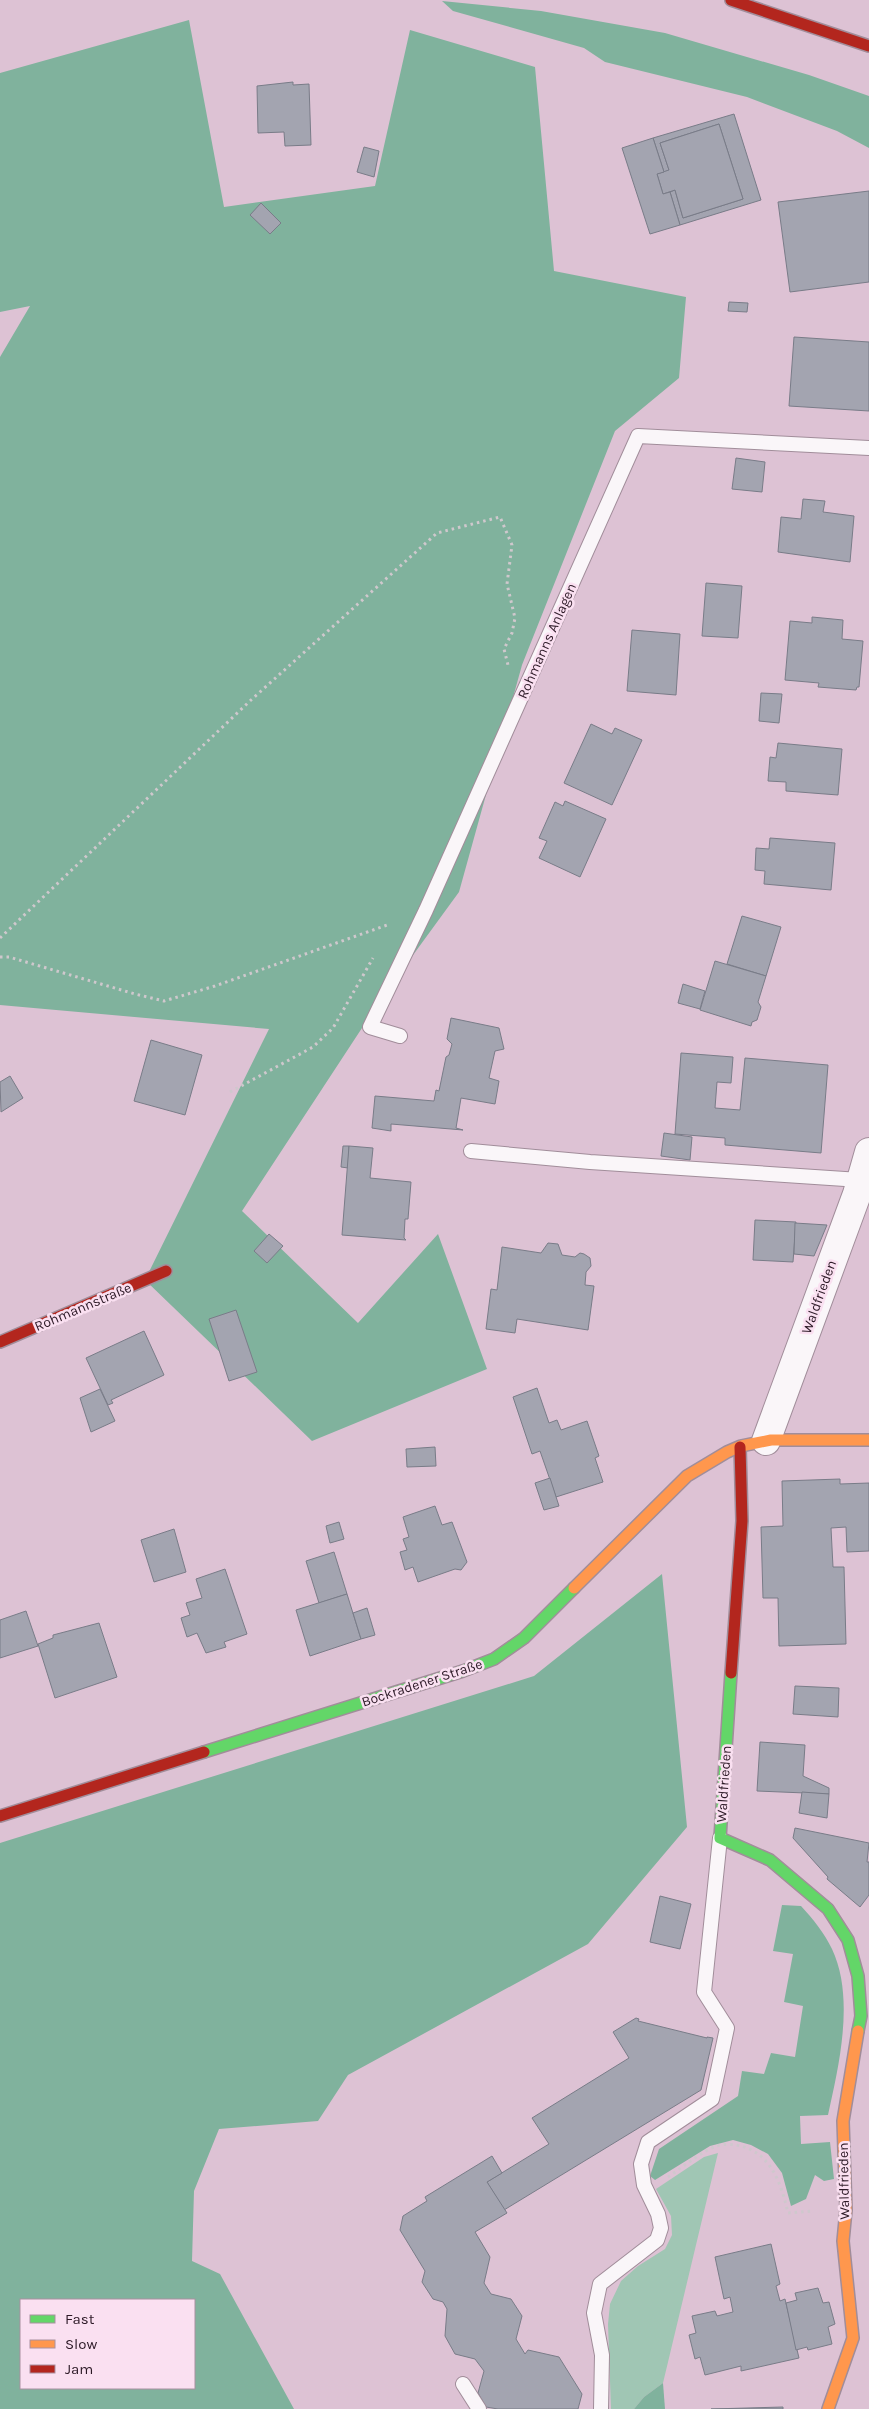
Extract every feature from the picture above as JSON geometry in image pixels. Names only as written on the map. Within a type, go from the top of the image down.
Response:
[{"type":"street","points":[[730,0],[869,46]]},
{"type":"street","name":"Waldfrieden","points":[[828,2409],[853,2338],[843,2242],[846,2210],[843,2121],[861,2016],[858,1976],[848,1940],[828,1909],[770,1860],[720,1838],[742,1521],[753,1444],[860,1180],[869,1152]]},
{"type":"street","name":"Rohmannstraße","points":[[0,1342],[166,1271]]},
{"type":"street","name":"Bockradener Straße","points":[[0,1816],[463,1670],[494,1658],[524,1638],[687,1476],[712,1459],[753,1444],[869,1440]]},
{"type":"lane","name":"Rohmanns Anlagen","points":[[400,1036],[370,1027],[426,910],[638,436],[869,448]]},
{"type":"lane","points":[[472,1151],[590,1162],[860,1180]]},
{"type":"lane","points":[[601,2409],[602,2355],[594,2313],[600,2284],[657,2240],[661,2228],[658,2214],[644,2185],[641,2164],[648,2142],[712,2099],[727,2028],[704,1992],[720,1838]]},
{"type":"lane","points":[[463,2384],[479,2409]]},
{"type":"path","points":[[0,938],[251,700],[437,532],[500,517],[512,545],[507,584],[515,618],[512,633],[504,648],[517,707]]},
{"type":"path","points":[[0,957],[9,956],[164,1001],[224,983],[381,928],[426,910]]},
{"type":"path","points":[[230,1092],[314,1047],[333,1028],[371,960],[378,953]]},
{"type":"path","points":[[662,2180],[715,2146],[730,2144],[747,2147],[766,2159],[781,2185],[788,2213],[798,2212]]},
{"type":"green space","points":[[442,1],[541,11],[665,33],[809,75],[869,96],[869,148],[837,131],[747,97],[605,62],[584,48],[453,11]]},
{"type":"green space","points":[[189,20],[224,207],[375,186],[410,30],[535,67],[554,271],[686,297],[679,378],[615,431],[522,665],[459,892],[381,999],[242,1211],[358,1323],[438,1234],[487,1369],[312,1441],[145,1280],[269,1029],[0,1005],[0,357],[30,306],[0,312],[0,73]]},
{"type":"green space","points":[[662,1574],[687,1827],[588,1944],[348,2075],[318,2121],[219,2129],[194,2191],[192,2261],[220,2274],[294,2409],[0,2409],[0,1843],[534,1676]]},
{"type":"green space","points":[[782,1905],[801,1906],[826,1938],[839,1968],[843,1989],[843,2032],[828,2115],[800,2116],[801,2144],[830,2142],[834,2179],[824,2181],[815,2175],[806,2199],[791,2206],[782,2173],[768,2154],[751,2145],[733,2140],[710,2146],[655,2180],[650,2176],[659,2149],[738,2096],[742,2071],[764,2074],[771,2053],[795,2057],[803,2006],[784,2002],[793,1954],[773,1951]]},
{"type":"green space","points":[[718,2153],[663,2383],[644,2397],[634,2409],[611,2409],[608,2324],[610,2304],[621,2281],[638,2266],[665,2249],[672,2235],[671,2216],[656,2189],[704,2157]]},
{"type":"green space","points":[[663,2383],[665,2409],[634,2409],[644,2397]]},
{"type":"building","points":[[293,82],[293,85],[309,84],[311,145],[285,146],[284,132],[258,133],[257,86]]},
{"type":"building","points":[[734,114],[761,200],[680,225],[670,192],[675,190],[683,218],[743,199],[719,124],[660,143],[669,170],[664,172],[653,138]]},
{"type":"building","points":[[719,124],[743,199],[683,218],[675,190],[663,194],[657,174],[669,170],[660,143]]},
{"type":"building","points":[[653,138],[664,172],[657,174],[663,194],[670,192],[680,225],[650,234],[622,148]]},
{"type":"building","points":[[364,147],[379,151],[374,177],[357,172]]},
{"type":"building","points":[[869,191],[869,282],[790,292],[778,202]]},
{"type":"building","points":[[261,203],[281,223],[270,234],[250,215]]},
{"type":"building","points":[[729,302],[748,303],[747,312],[728,311]]},
{"type":"building","points":[[794,337],[869,342],[869,411],[789,406]]},
{"type":"building","points":[[736,458],[765,462],[762,492],[732,489]]},
{"type":"building","points":[[803,499],[825,501],[823,512],[854,516],[850,562],[778,552],[781,517],[801,519]]},
{"type":"building","points":[[706,583],[742,586],[738,638],[702,636]]},
{"type":"building","points":[[812,617],[843,620],[842,639],[863,641],[859,687],[856,690],[818,687],[819,683],[785,680],[790,621],[812,623]]},
{"type":"building","points":[[632,630],[680,634],[676,695],[627,691]]},
{"type":"building","points":[[761,693],[782,694],[779,723],[759,721]]},
{"type":"building","points":[[591,724],[612,734],[615,728],[642,740],[612,805],[564,783]]},
{"type":"building","points":[[778,743],[842,749],[838,795],[786,791],[786,782],[768,781],[770,757],[776,758]]},
{"type":"building","points":[[565,801],[606,819],[580,877],[539,858],[547,841],[539,838],[555,802],[563,806]]},
{"type":"building","points":[[770,838],[835,843],[831,890],[764,884],[765,871],[755,870],[756,848],[769,849]]},
{"type":"building","points":[[742,916],[781,927],[766,976],[727,964]]},
{"type":"building","points":[[715,961],[766,976],[758,1002],[761,1007],[757,1020],[752,1022],[751,1026],[700,1010]]},
{"type":"building","points":[[683,984],[705,991],[700,1009],[678,1003]]},
{"type":"building","points":[[451,1018],[499,1028],[504,1049],[495,1051],[489,1078],[499,1081],[495,1104],[461,1098],[456,1128],[463,1130],[391,1124],[391,1131],[372,1128],[375,1096],[434,1101],[436,1090],[439,1091],[446,1057],[449,1055],[452,1044],[447,1039]]},
{"type":"building","points":[[151,1040],[202,1055],[185,1115],[134,1101]]},
{"type":"building","points":[[681,1053],[733,1057],[731,1083],[717,1082],[715,1108],[740,1110],[745,1058],[828,1065],[821,1153],[725,1145],[725,1138],[675,1134]]},
{"type":"building","points":[[10,1076],[23,1098],[1,1112],[0,1082]]},
{"type":"building","points":[[664,1133],[692,1137],[690,1160],[661,1156]]},
{"type":"building","points":[[343,1146],[349,1146],[348,1168],[341,1167]]},
{"type":"building","points":[[349,1146],[373,1148],[370,1178],[411,1182],[408,1219],[405,1219],[404,1238],[406,1240],[342,1235]]},
{"type":"building","points":[[755,1220],[796,1222],[793,1262],[753,1260]]},
{"type":"building","points":[[795,1223],[827,1225],[814,1256],[794,1254]]},
{"type":"building","points":[[269,1234],[283,1246],[267,1263],[254,1251]]},
{"type":"building","points":[[548,1243],[558,1244],[562,1255],[575,1257],[580,1253],[590,1258],[591,1266],[586,1272],[585,1285],[594,1286],[588,1330],[517,1319],[515,1333],[486,1329],[491,1289],[497,1290],[502,1247],[541,1253]]},
{"type":"building","points":[[236,1310],[257,1372],[229,1381],[209,1319]]},
{"type":"building","points":[[144,1331],[164,1375],[111,1400],[113,1403],[108,1405],[86,1358]]},
{"type":"building","points":[[537,1388],[549,1423],[557,1420],[561,1430],[587,1421],[599,1456],[595,1458],[603,1482],[556,1497],[540,1451],[532,1454],[513,1397]]},
{"type":"building","points":[[100,1389],[115,1421],[91,1432],[80,1398]]},
{"type":"building","points":[[435,1447],[436,1466],[407,1467],[406,1449]]},
{"type":"building","points":[[550,1478],[559,1506],[544,1510],[535,1483]]},
{"type":"building","points":[[840,1479],[840,1484],[869,1483],[869,1551],[847,1552],[846,1527],[831,1528],[833,1567],[844,1567],[846,1644],[779,1646],[778,1598],[763,1598],[761,1527],[783,1526],[782,1481]]},
{"type":"building","points":[[435,1506],[442,1525],[452,1522],[467,1562],[461,1570],[455,1569],[418,1582],[413,1567],[405,1570],[400,1552],[407,1550],[403,1539],[409,1537],[403,1517]]},
{"type":"building","points":[[339,1522],[344,1539],[330,1543],[326,1526]]},
{"type":"building","points":[[174,1529],[186,1572],[154,1582],[141,1540]]},
{"type":"building","points":[[334,1552],[347,1594],[319,1603],[306,1561]]},
{"type":"building","points":[[225,1569],[247,1634],[224,1642],[226,1647],[206,1653],[197,1633],[187,1637],[181,1618],[190,1615],[186,1603],[202,1598],[196,1579]]},
{"type":"building","points":[[347,1594],[361,1639],[310,1656],[296,1610]]},
{"type":"building","points":[[367,1608],[375,1635],[361,1639],[353,1613]]},
{"type":"building","points":[[26,1611],[38,1646],[0,1658],[0,1620]]},
{"type":"building","points":[[99,1623],[117,1677],[55,1698],[38,1644],[53,1638],[53,1635]]},
{"type":"building","points":[[795,1686],[839,1688],[838,1717],[793,1714]]},
{"type":"building","points":[[760,1742],[805,1745],[803,1776],[829,1788],[829,1794],[757,1791]]},
{"type":"building","points":[[802,1792],[829,1794],[827,1818],[799,1813]]},
{"type":"building","points":[[795,1828],[869,1843],[867,1862],[869,1862],[869,1895],[860,1907],[827,1879],[828,1877],[793,1838]]},
{"type":"building","points":[[660,1896],[691,1904],[680,1949],[650,1942]]},
{"type":"building","points":[[636,2018],[639,2019],[638,2021],[713,2038],[701,2090],[504,2210],[487,2182],[549,2144],[532,2118],[629,2058],[613,2032]]},
{"type":"building","points":[[492,2156],[502,2173],[487,2182],[507,2213],[475,2232],[490,2257],[484,2283],[491,2294],[511,2299],[522,2316],[516,2339],[525,2354],[528,2350],[559,2357],[582,2394],[578,2409],[498,2409],[486,2407],[478,2393],[484,2371],[475,2359],[455,2354],[445,2336],[447,2309],[443,2302],[433,2299],[422,2282],[425,2271],[400,2230],[403,2216],[427,2201],[425,2197]]},
{"type":"building","points":[[771,2244],[780,2284],[776,2286],[780,2301],[785,2299],[799,2358],[741,2371],[741,2366],[705,2375],[700,2357],[695,2359],[689,2335],[696,2333],[692,2316],[715,2311],[717,2316],[733,2312],[730,2297],[724,2299],[715,2257]]},
{"type":"building","points":[[818,2288],[823,2303],[829,2302],[835,2324],[828,2327],[832,2344],[808,2350],[807,2347],[796,2350],[786,2303],[797,2300],[795,2293]]},
{"type":"building","points":[[783,2407],[783,2409],[711,2409]]},
{"type":"traffic: fast","points":[[204,1752],[463,1671],[494,1659],[524,1638],[574,1588]]},
{"type":"traffic: fast","points":[[731,1673],[720,1838],[770,1860],[828,1909],[848,1940],[858,1976],[861,2016],[858,2031]]},
{"type":"traffic: slow","points":[[574,1588],[687,1476],[727,1452],[741,1446],[771,1440],[869,1440]]},
{"type":"traffic: slow","points":[[828,2409],[853,2338],[843,2241],[846,2210],[843,2121],[858,2031]]},
{"type":"traffic: jam","points":[[731,0],[869,46]]},
{"type":"traffic: jam","points":[[0,1342],[166,1271]]},
{"type":"traffic: jam","points":[[731,1673],[742,1521],[740,1447]]},
{"type":"traffic: jam","points":[[0,1816],[204,1752]]}]
